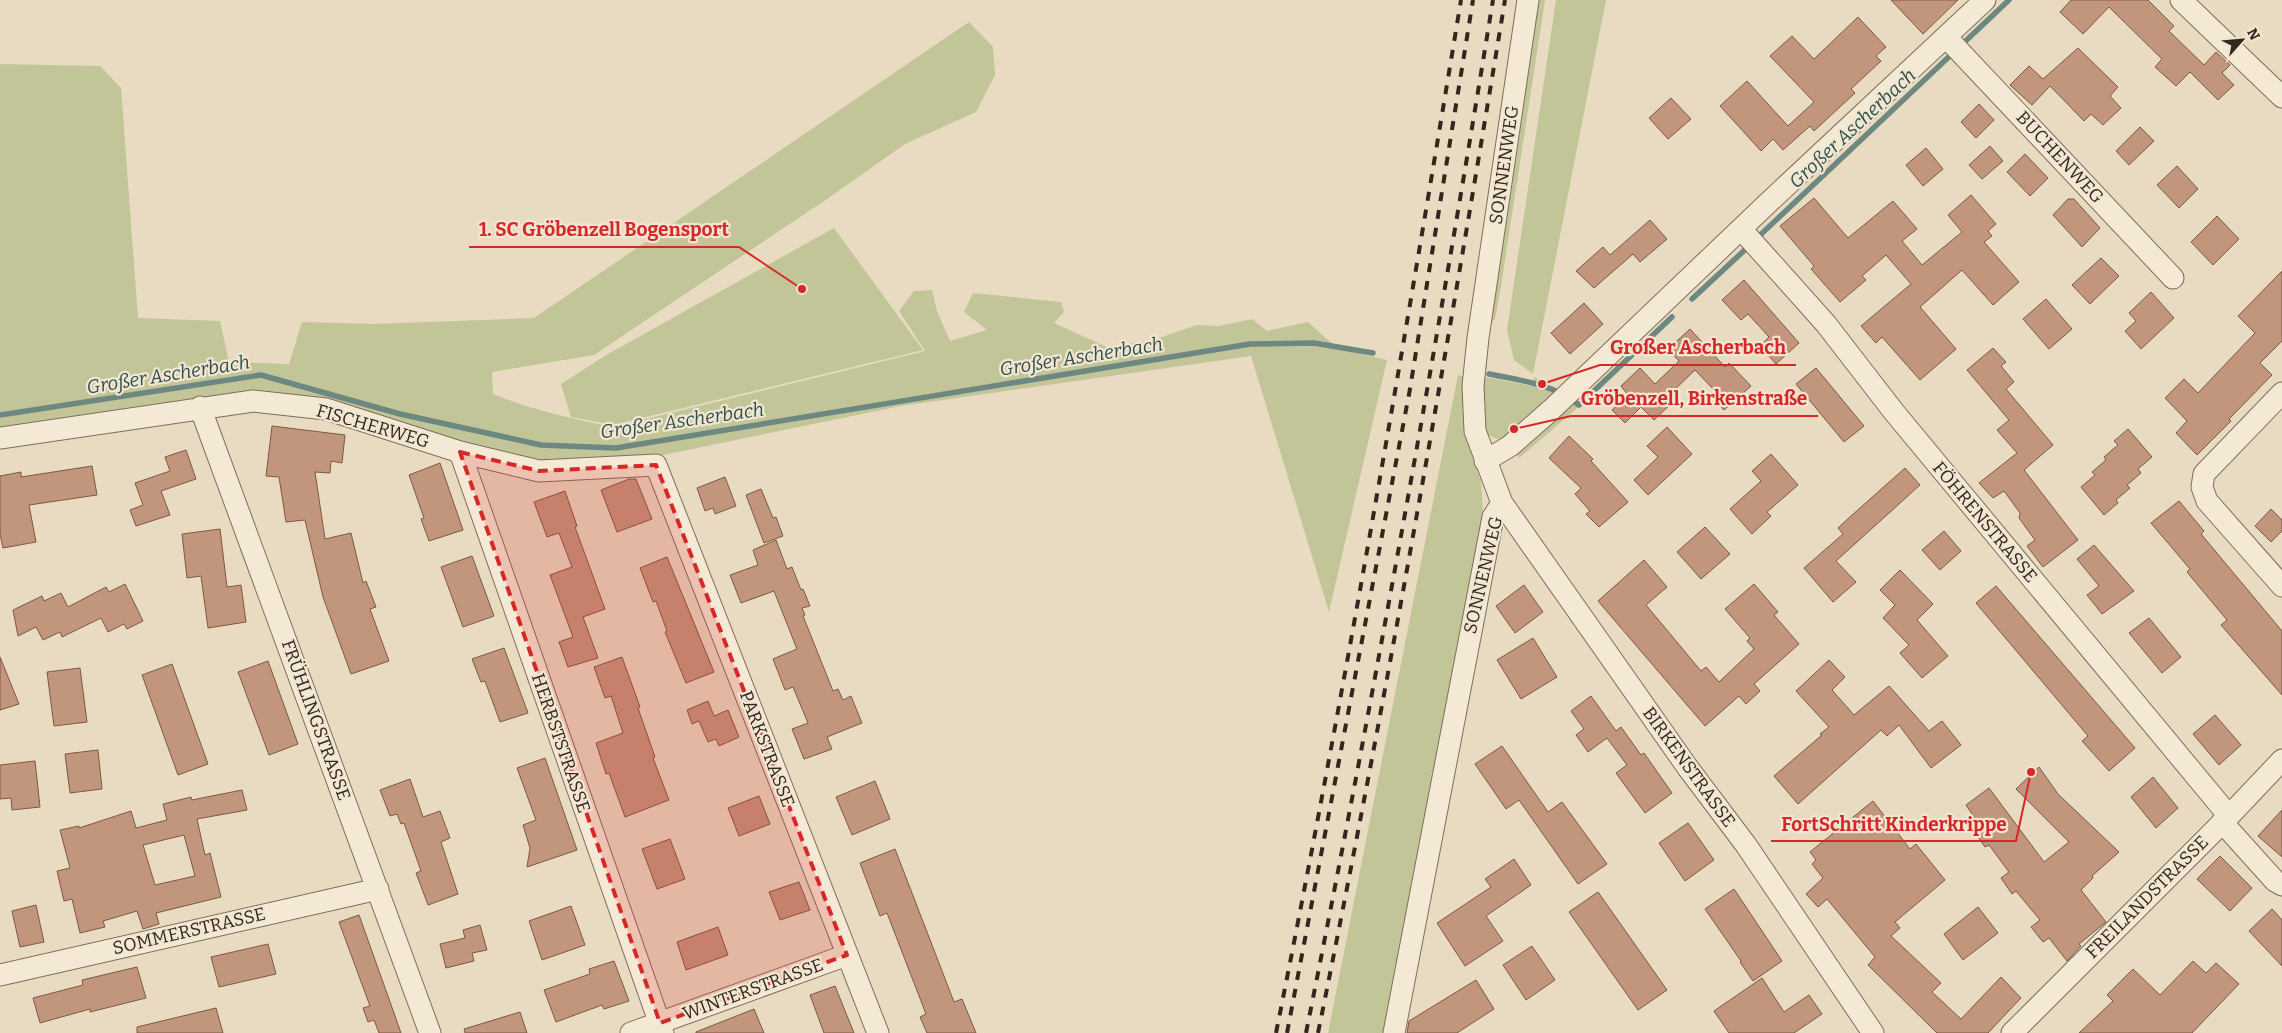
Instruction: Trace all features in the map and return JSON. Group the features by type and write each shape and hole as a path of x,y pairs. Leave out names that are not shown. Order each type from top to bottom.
{"street":[{"name":"SONNENWEG","path":"1394,1033 1493,517 1502,503 1475,431 1473,386 1528,0"},
{"path":"1485,461 1510,446 1573,389 1949,40 1985,0"},
{"path":"2181,0 2282,97"},
{"name":"BUCHENWEG","path":"1949,40 2173,278"},
{"name":"FÖHRENSTRASSE","path":"1743,232 1826,324 1894,412 2275,881 2282,885"},
{"path":"2282,394 2204,474 2202,487 2207,501 2282,586"},
{"name":"FISCHERWEG","path":"0,438 200,407 253,401 326,409 460,452 539,471 656,465"},
{"name":"FRÜHLINGSTRASSE","path":"200,407 430,1033"},
{"name":"HERBSTSTRASSE","path":"460,452 661,1028"},
{"name":"PARKSTRASSE","path":"656,465 878,1033"},
{"name":"BIRKENSTRASSE","path":"1502,503 1688,768 1753,855 1874,1033"},
{"name":"FREILANDSTRASSE","path":"2012,1033 2282,760"},
{"name":"SOMMERSTRASSE","path":"0,975 378,889"},
{"name":"WINTERSTRASSE","path":"631,1033 661,1028 848,955"}],"highlighted area":[{"path":"460,452 539,471 656,465 847,955 660,1023"}],"green space":[{"path":"1538,0 1545,0 1501,286 1495,319 1489,326"},
{"path":"1556,0 1606,0 1533,374 1514,360 1507,330"},
{"path":"969,22 993,47 995,75 976,112 905,144 827,199 594,355 492,372 493,394 552,414 613,427 925,351 899,311 914,291 932,290 937,311 950,341 987,330 964,312 973,293 1061,302 1064,312 1054,323 1107,347 1153,340 1197,325 1219,326 1252,319 1267,331 1308,322 1337,348 1387,360 1329,612 1251,356 901,406 658,456 544,461 485,453 330,402 0,428 0,64 100,66 121,88 138,318 220,321 229,362 289,364 302,322 373,324 534,318"},
{"path":"834,228 923,350 613,425 571,417 561,384 608,354"},
{"path":"1458,375 1465,378 1465,435 1481,481 1483,511 1387,1033 1328,1033"},
{"path":"1485,377 1532,386 1534,377 1581,405 1519,458 1512,440 1500,440 1486,434 1481,414"}],"building":[{"path":"1891,0 1958,0 1923,34"},
{"path":"2071,0 2148,0 2174,26 2169,31 2204,65 2216,52 2230,65 2222,73 2234,85 2218,100 2190,72 2176,86 2155,67 2162,59 2109,7 2083,34 2060,12"},
{"path":"1858,17 1886,47 1876,56 1881,61 1851,89 1855,93 1814,131 1810,126 1783,150 1773,139 1761,151 1720,106 1747,81 1788,126 1814,102 1770,56 1792,36 1814,59"},
{"path":"2078,48 2118,87 2110,96 2121,108 2103,125 2091,114 2084,121 2050,86 2032,105 2010,85 2029,66 2043,79"},
{"path":"1671,98 1691,119 1668,139 1649,118"},
{"path":"1979,104 1994,120 1976,138 1961,122"},
{"path":"2140,127 2154,141 2129,165 2116,151"},
{"path":"1990,146 2003,161 1982,179 1969,165"},
{"path":"1926,148 1943,169 1923,186 1906,165"},
{"path":"2025,154 2048,178 2030,196 2007,172"},
{"path":"2177,166 2198,189 2179,208 2157,185"},
{"path":"1971,195 1996,224 1988,231 1992,236 1984,242 2019,282 1993,305 1962,270 1920,307 1956,349 1920,380 1882,337 1876,343 1861,326 1911,284 1886,255 1862,276 1866,280 1840,302 1811,269 1814,266 1780,226 1814,198 1848,238 1893,201 1917,229 1902,241 1922,265 1962,232 1948,215"},
{"path":"2068,199 2074,199 2100,228 2082,247 2053,215"},
{"path":"2217,216 2239,239 2213,265 2191,242"},
{"path":"1650,220 1667,239 1640,262 1633,254 1594,288 1576,271 1603,247 1610,255"},
{"path":"2101,258 2119,276 2090,304 2072,285"},
{"path":"2282,271 2282,341 2260,363 2272,375 2229,419 2231,421 2197,455 2176,433 2187,421 2165,398 2184,379 2198,393 2255,333 2238,316"},
{"path":"1744,280 1799,343 1776,364 1760,346 1769,337 1748,314 1741,320 1722,300"},
{"path":"2151,292 2174,318 2141,349 2125,331 2136,321 2129,313"},
{"path":"2046,299 2072,329 2049,349 2023,319"},
{"path":"1584,303 1603,324 1570,354 1551,333"},
{"path":"1690,329 1725,367 1729,363 1751,386 1724,410 1711,396 1716,392 1695,370 1667,397 1672,403 1654,420 1641,407 1625,423 1612,410 1628,395 1621,386 1640,368 1655,384 1679,361 1668,349"},
{"path":"1993,348 2006,362 2001,366 2014,382 2006,389 2053,445 2024,470 2078,540 2043,567 2027,546 2035,540 2019,518 2020,513 2004,491 1993,498 1979,483 2017,453 1997,430 2009,420 1967,370"},
{"path":"1816,368 1864,426 1844,442 1796,384"},
{"path":"272,426 345,435 342,463 331,461 330,473 315,472 325,539 351,533 363,583 366,581 376,607 370,609 389,661 351,674 323,597 305,520 286,522 279,477 266,476"},
{"path":"1667,427 1692,454 1648,495 1634,480 1658,457 1647,446"},
{"path":"2128,429 2152,457 2138,469 2141,473 2127,485 2130,488 2116,500 2118,503 2104,515 2081,487 2095,475 2092,472 2106,460 2104,457 2118,445 2114,441"},
{"path":"1569,436 1593,459 1591,461 1628,502 1599,527 1586,514 1590,511 1575,494 1581,488 1549,458"},
{"path":"186,450 196,479 161,491 170,515 136,526 130,510 143,505 135,483 170,471 165,457"},
{"path":"1771,454 1798,485 1767,512 1771,516 1752,534 1730,509 1761,481 1752,471"},
{"path":"440,463 463,530 429,541 421,519 424,518 409,475"},
{"path":"92,466 97,495 29,505 36,542 3,548 0,534 0,476 21,472 21,477"},
{"path":"1905,468 1920,485 1836,561 1856,582 1833,602 1804,568 1843,534 1838,528"},
{"path":"725,477 736,506 715,514 713,508 705,511 697,488"},
{"path":"629,479 636,479 652,519 617,532 601,490"},
{"path":"761,489 773,518 776,517 783,536 764,543 746,495"},
{"path":"565,491 577,526 575,527 605,609 583,617 598,658 568,667 559,642 573,637 550,575 572,567 559,533 547,537 534,502"},
{"path":"2179,501 2204,531 2201,534 2282,631 2282,695 2221,625 2227,620 2187,572 2190,569 2151,523"},
{"path":"2271,509 2282,520 2282,531 2271,542 2255,526"},
{"path":"1705,527 1730,554 1701,579 1677,552"},
{"path":"220,529 227,587 241,585 246,622 208,628 201,576 187,578 182,534"},
{"path":"1944,531 1961,551 1940,570 1922,550"},
{"path":"776,540 787,569 792,567 810,606 802,608 805,615 803,616 833,691 838,689 843,700 851,696 862,723 827,737 832,749 804,759 792,729 808,723 793,687 785,690 773,659 797,649 774,591 741,603 730,575 758,565 753,550"},
{"path":"2094,545 2134,591 2102,614 2087,595 2099,586 2077,559"},
{"path":"472,556 494,616 463,627 441,567"},
{"path":"667,557 714,672 686,683 665,632 667,631 656,601 653,602 640,568"},
{"path":"1644,560 1667,587 1646,605 1701,671 1706,667 1719,682 1754,649 1747,641 1750,638 1725,609 1754,584 1778,612 1774,615 1799,644 1754,684 1760,691 1746,704 1739,696 1705,726 1598,601"},
{"path":"1900,570 1933,604 1917,620 1948,656 1922,678 1900,653 1909,645 1883,618 1895,605 1880,590"},
{"path":"125,584 143,621 127,629 124,624 108,632 101,618 62,637 60,632 43,640 36,627 18,636 13,610 42,596 44,601 61,593 68,607 106,587 109,592"},
{"path":"1524,585 1543,612 1515,633 1496,606"},
{"path":"1996,586 2135,748 2109,771 2082,741 2088,736 1976,603"},
{"path":"2149,618 2181,657 2162,673 2129,633"},
{"path":"1533,638 1557,677 1521,699 1497,660"},
{"path":"504,648 528,713 500,722 485,681 481,682 472,659"},
{"path":"0,657 19,704 0,710"},
{"path":"622,657 640,707 638,708 655,757 653,758 669,800 625,817 609,773 606,774 596,743 623,733 611,696 605,698 594,667"},
{"path":"1829,660 1845,677 1832,690 1854,715 1889,686 1929,731 1942,721 1961,745 1931,768 1899,725 1887,736 1881,730 1798,804 1774,776 1829,727 1796,691"},
{"path":"268,661 298,744 269,755 238,672"},
{"path":"172,664 208,764 178,775 142,675"},
{"path":"80,668 87,722 54,726 47,672"},
{"path":"1591,696 1616,731 1621,727 1641,755 1644,753 1672,793 1645,813 1616,773 1627,765 1607,738 1588,752 1576,735 1584,729 1571,711"},
{"path":"708,701 714,716 728,710 739,737 719,746 716,739 708,742 699,721 692,724 687,710"},
{"path":"2215,715 2241,745 2219,765 2193,734"},
{"path":"1502,746 1548,812 1562,802 1607,864 1578,884 1519,800 1506,809 1475,764"},
{"path":"98,750 102,789 70,793 65,754"},
{"path":"545,758 577,850 527,867 530,848 523,825 536,820 517,768"},
{"path":"35,761 40,807 12,810 11,798 0,799 0,765"},
{"path":"2039,767 2058,794 2119,852 2092,876 2093,878 2081,890 2106,922 2079,944 2081,946 2067,961 2049,938 2043,942 2031,927 2040,920 2016,891 2012,894 2001,878 2009,872 1989,845 1985,847 1972,829 1979,824 1966,805 1989,788 2044,862 2069,842 2016,789"},
{"path":"2153,777 2178,808 2156,828 2131,797"},
{"path":"410,779 423,817 440,811 450,838 441,842 458,894 428,905 416,873 421,871 404,823 401,824 397,814 390,816 380,790"},
{"path":"875,781 890,819 852,835 836,797"},
{"path":"242,790 247,810 197,819 205,855 210,853 221,897 156,913 159,924 143,929 137,911 103,921 105,927 80,933 72,899 64,901 57,871 70,868 60,830 79,826 79,828 131,811 136,828 167,820 163,804 191,797 192,800","holes":["184,835 195,876 155,885 143,845"]},
{"path":"759,796 770,824 739,836 728,808"},
{"path":"1873,801 1910,849 1916,844 1945,880 1895,922 1900,928 1891,936 1941,983 1932,992 1961,1019 2001,977 2021,998 1988,1033 1937,1033 1868,965 1875,957 1827,899 1818,907 1806,894 1823,878 1812,864 1816,860 1810,852"},
{"path":"2282,810 2282,857 2258,836"},
{"path":"1688,823 1714,860 1685,881 1659,843"},
{"path":"670,839 685,879 657,889 642,849"},
{"path":"895,849 954,1002 962,999 976,1033 927,1033 920,1017 926,1014 887,913 880,916 860,863"},
{"path":"2220,856 2252,888 2230,911 2197,879"},
{"path":"1514,859 1531,885 1486,916 1503,941 1465,966 1437,923 1491,887 1485,879"},
{"path":"799,882 810,910 780,920 769,892"},
{"path":"1734,889 1782,961 1753,981 1705,909"},
{"path":"1598,892 1667,990 1638,1010 1569,912"},
{"path":"36,905 44,942 20,947 12,911"},
{"path":"571,906 585,945 542,960 529,921"},
{"path":"1978,907 1998,933 1963,960 1944,934"},
{"path":"2272,909 2282,920 2282,966 2249,931"},
{"path":"359,915 401,1033 379,1033 374,1020 368,1022 363,1008 370,1006 339,922"},
{"path":"480,925 487,950 472,953 474,961 446,968 440,944 465,938 463,930"},
{"path":"718,927 728,955 686,970 677,942"},
{"path":"268,944 276,974 219,987 211,957"},
{"path":"1532,946 1555,980 1526,1000 1503,965"},
{"path":"614,961 629,1001 604,1009 602,1005 556,1022 544,990 590,974 589,969"},
{"path":"2193,961 2206,973 2216,963 2239,984 2192,1033 2079,1033 2113,1001 2107,995 2133,969 2160,995"},
{"path":"137,967 146,998 90,1012 90,1009 40,1023 33,998 83,985 82,980"},
{"path":"1762,978 1784,1012 1809,995 1822,1014 1794,1033 1729,1033 1714,1011"},
{"path":"1476,980 1494,1009 1457,1033 1407,1033 1409,1021"},
{"path":"835,986 854,1033 824,1033 810,995"},
{"path":"216,1008 223,1033 137,1033 137,1027"},
{"path":"754,1009 764,1033 696,1033 696,1032"},
{"path":"520,1012 527,1033 465,1033 464,1029"}],"waterway":[{"name":"Großer Ascherbach","path":"1756,239 2009,0"},
{"name":"Großer Ascherbach","path":"1692,299 1749,246"},
{"name":"Großer Ascherbach","path":"1489,374 1547,387 1579,405 1672,317"},
{"name":"Großer Ascherbach","path":"0,415 261,375 400,414 541,445 616,448 1250,344 1314,343 1373,353"}],"railway":[{"path":"1276,1033 1373,517 1461,0"},
{"path":"1287,1033 1410,389 1473,0"},
{"path":"1306,1033 1404,517 1450,259 1493,0"},
{"path":"1318,1033 1369,775 1416,517 1462,259 1505,0"}],"place":[{"name":"1. SC Gröbenzell Bogensport","path":"802,289"},
{"name":"Großer Ascherbach","path":"1542,384"},
{"name":"Gröbenzell, Birkenstraße","path":"1514,429"},
{"name":"FortSchritt Kinderkrippe","path":"2031,772"}]}
